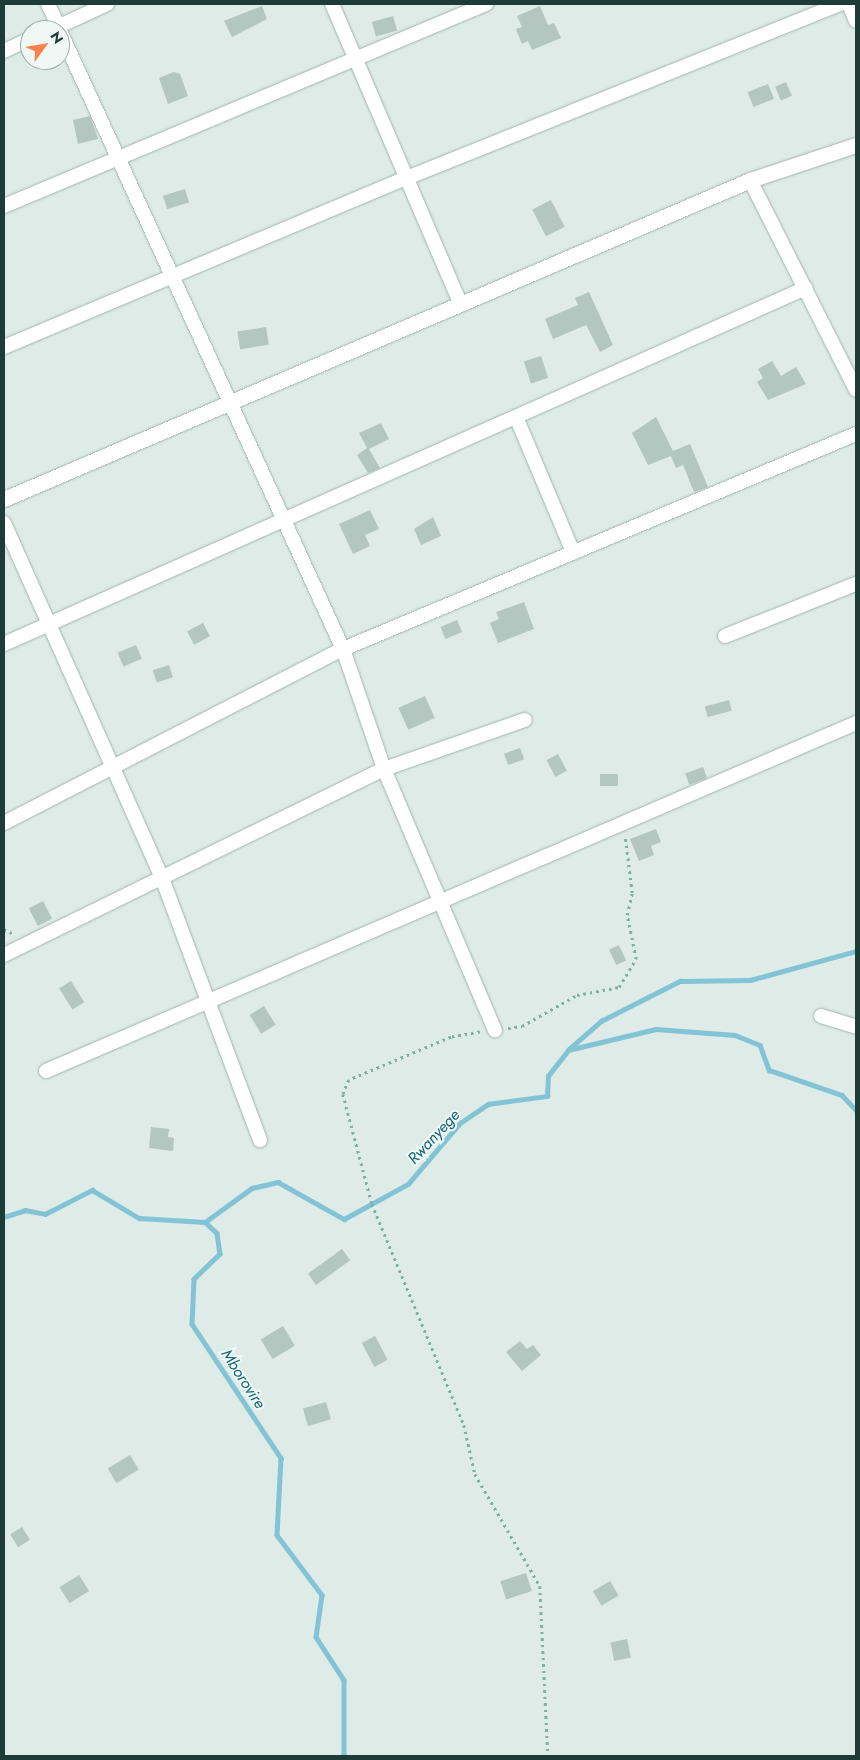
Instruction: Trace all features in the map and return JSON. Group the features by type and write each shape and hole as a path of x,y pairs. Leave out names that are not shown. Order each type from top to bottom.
{"street":[{"path":"48,4 54,20"},
{"path":"70,22 107,4"},
{"path":"332,4 461,305"},
{"path":"4,206 486,4"},
{"path":"4,347 407,178 840,4"},
{"path":"849,4 856,21"},
{"path":"4,51 20,44"},
{"path":"70,55 120,157 171,278 343,649 384,769 495,1030"},
{"path":"4,499 230,405 750,180 856,145"},
{"path":"750,180 856,390"},
{"path":"4,644 806,288"},
{"path":"516,417 573,552"},
{"path":"4,823 112,765 343,649 856,434"},
{"path":"4,523 162,878 260,1140"},
{"path":"725,636 856,584"},
{"path":"4,955 384,769 525,720"},
{"path":"46,1071 210,1004 441,905 856,723"},
{"path":"821,1016 856,1027"}],"path":[{"path":"548,1756 540,1586 475,1474 464,1425 372,1204 344,1094 349,1080 451,1037 522,1026 577,995 619,987 636,959 627,915 632,892 624,826"}],"building":[{"path":"262,6 267,19 232,37 224,21"},
{"path":"540,6 548,25 554,23 561,38 532,50 528,41 522,44 516,29 522,27 517,16"},
{"path":"393,16 397,30 376,36 372,22"},
{"path":"174,72 180,74 188,96 168,104 159,78"},
{"path":"786,82 792,96 781,100 775,87"},
{"path":"768,84 774,99 754,107 748,92"},
{"path":"90,116 98,139 78,144 73,120"},
{"path":"185,189 189,202 167,209 163,196"},
{"path":"551,200 565,227 546,236 532,210"},
{"path":"589,292 613,345 600,352 586,325 553,339 545,319 578,305 575,298"},
{"path":"266,327 269,345 240,349 237,332"},
{"path":"541,356 548,378 531,383 524,362"},
{"path":"772,361 781,376 796,367 806,384 768,400 757,382 763,378 758,369"},
{"path":"656,417 673,451 690,444 708,487 694,492 683,465 676,468 671,456 648,465 632,433"},
{"path":"381,423 389,439 369,449 380,468 368,473 357,455 367,448 359,433"},
{"path":"370,510 379,529 365,535 370,546 353,554 339,524"},
{"path":"433,517 441,536 421,545 414,529"},
{"path":"524,602 534,629 498,643 490,623 499,619 496,612"},
{"path":"457,620 462,632 446,639 440,627"},
{"path":"203,623 210,636 194,645 187,631"},
{"path":"136,645 142,659 123,667 118,653"},
{"path":"169,665 173,677 157,683 153,670"},
{"path":"425,696 435,718 408,730 399,708"},
{"path":"729,700 732,711 708,717 705,706"},
{"path":"520,748 524,759 508,765 504,754"},
{"path":"558,754 567,771 555,777 547,760"},
{"path":"703,767 707,778 689,785 685,773"},
{"path":"600,774 618,774 618,786 600,786"},
{"path":"656,829 661,842 651,846 654,855 639,861 630,839"},
{"path":"43,901 52,919 38,926 29,908"},
{"path":"619,945 626,960 616,965 609,950"},
{"path":"71,981 84,1002 72,1010 59,988"},
{"path":"264,1006 276,1025 261,1034 250,1015"},
{"path":"151,1127 169,1129 168,1137 174,1138 173,1151 149,1148"},
{"path":"342,1249 350,1260 316,1285 308,1274"},
{"path":"283,1326 295,1346 273,1359 261,1339"},
{"path":"375,1336 388,1360 374,1367 362,1343"},
{"path":"520,1341 527,1349 533,1345 541,1355 522,1371 506,1352"},
{"path":"326,1402 331,1419 308,1426 303,1409"},
{"path":"130,1455 139,1470 116,1483 108,1468"},
{"path":"22,1527 30,1540 18,1547 10,1534"},
{"path":"526,1573 532,1591 506,1599 500,1581"},
{"path":"79,1575 89,1591 70,1603 59,1587"},
{"path":"610,1581 619,1596 602,1606 593,1591"},
{"path":"627,1639 631,1658 614,1661 610,1643"}],"waterway":[{"path":"569,1049 601,1021 680,981 750,980 856,951"},
{"name":"Rwanyege","path":"205,1222 252,1188 278,1182 344,1219 408,1184 460,1123 488,1104 547,1096 548,1076 568,1050 656,1029 735,1035 760,1045 769,1070 842,1095 856,1110"},
{"name":"Mborovire","path":"4,1217 25,1210 45,1214 92,1190 139,1218 205,1222 217,1233 220,1254 194,1279 192,1324 281,1458 277,1535 322,1595 316,1637 344,1680 344,1756"}]}
